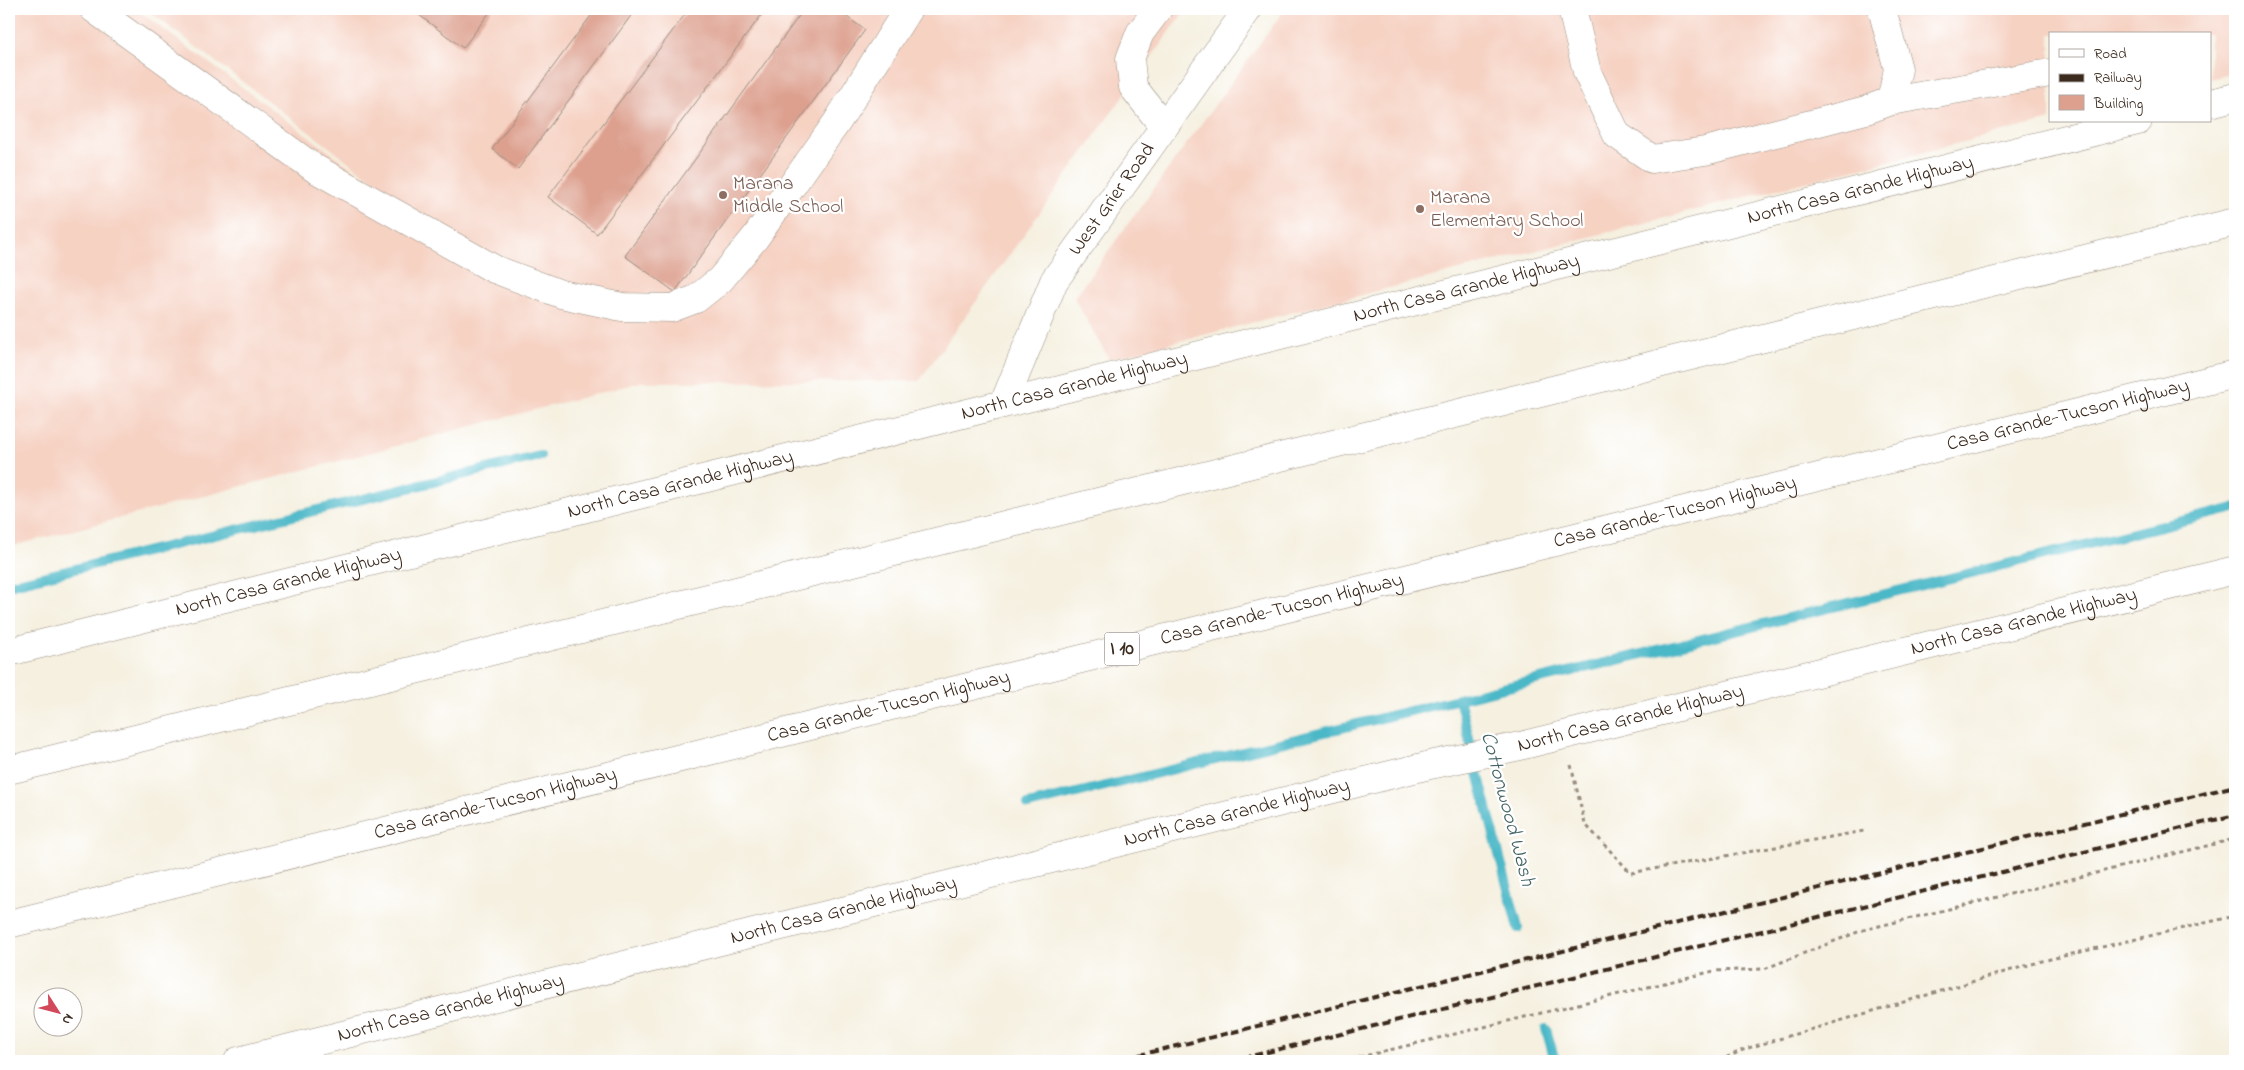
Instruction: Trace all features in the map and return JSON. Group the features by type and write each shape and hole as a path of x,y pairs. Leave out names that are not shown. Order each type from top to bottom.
{"main road":[{"path":"94,9 314,168 494,269 560,294 622,307 672,308 696,299 720,280 755,238 837,122 908,9"},
{"path":"1158,9 1140,33 1130,59 1133,87 1164,127"},
{"name":"West Grier Road","path":"1004,403 1054,281 1248,9"},
{"path":"1572,9 1587,72 1617,135 1652,159 1705,151 1866,110 1891,101 2049,73"},
{"path":"1882,9 1898,69 1891,101"},
{"path":"2212,103 2235,97"},
{"name":"North Casa Grande Highway","path":"9,652 2134,122"},
{"path":"9,770 2235,222"},
{"name":"Casa Grande-Tucson Highway","path":"9,924 2235,374"},
{"name":"North Casa Grande Highway","path":"238,1061 1430,765 1520,746 2235,570"}],"path":[{"path":"1565,735 1585,824 1631,873 1864,831"},
{"path":"1344,1061 1714,971 1764,970 1863,930 2235,838"},
{"path":"1719,1061 1745,1049 2042,961 2235,916"}],"shaded area":[{"path":"9,9 136,9 582,338 146,9 1186,9 919,381 641,382 9,547"},
{"name":"Marana Elementary School","path":"1285,9 2235,9 2235,73 2212,79 2212,32 2049,32 2049,120 1109,359 1074,298"}],"building":[{"path":"411,9 492,9 463,48"},
{"path":"596,9 636,9 518,169 492,149"},
{"path":"689,9 766,9 597,234 548,197"},
{"path":"804,9 836,9 865,30 675,292 625,256"}],"waterway":[{"path":"9,585 540,456"},
{"path":"1028,805 2235,508"},
{"name":"Cottonwood Wash","path":"1459,699 1518,928"},
{"name":"Cottonwood Wash","path":"1546,1029 1555,1061"}],"railway":[{"path":"1115,1061 2235,786"},
{"path":"1231,1061 2235,815"}],"place":[{"name":"Marana Middle School","path":"723,195"},
{"name":"Marana Elementary School","path":"1420,209"}]}
